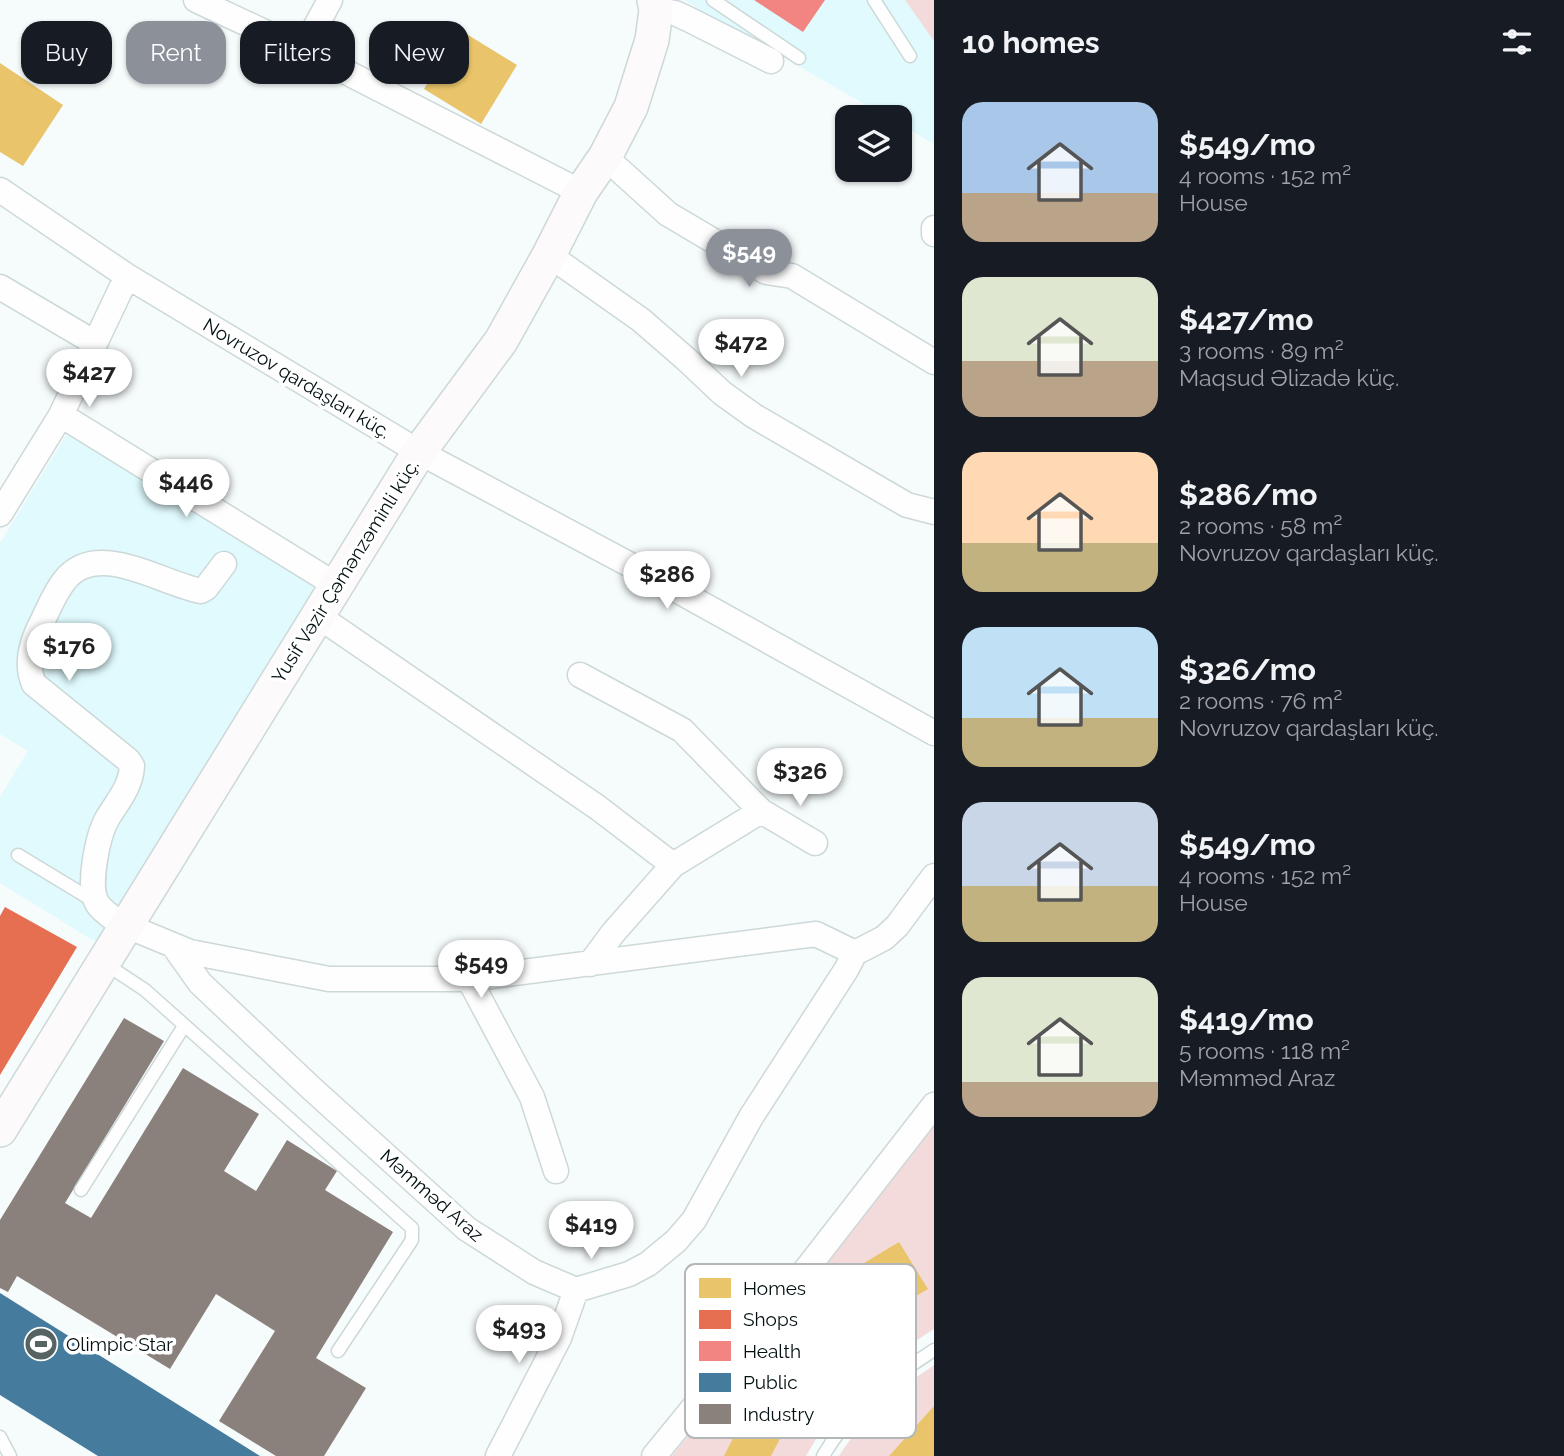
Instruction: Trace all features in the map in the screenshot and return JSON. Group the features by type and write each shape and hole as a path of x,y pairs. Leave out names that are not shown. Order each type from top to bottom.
{"main road":[{"name":"Yusif Vəzir Çəmənzəminli küç.","path":"0,1130 419,452 500,341 581,192 605,157 631,107 652,40 655,5"}],"street":[{"path":"196,0 241,21"},
{"path":"319,21 330,0"},
{"path":"655,5 771,61"},
{"path":"355,77 581,192"},
{"path":"605,157 668,214 766,272 792,276 934,362"},
{"name":"Novruzov qardaşları küç.","path":"0,190 127,276 419,452 664,583 934,733"},
{"path":"934,228 934,234"},
{"path":"549,255 641,320 722,393 754,416 907,505 934,512"},
{"path":"0,514 61,415 127,276"},
{"path":"0,287 95,343"},
{"path":"61,415 336,585"},
{"path":"224,564 201,591 132,568 104,562 81,566 66,577 35,635 29,665 34,684 132,766 129,783 105,822 92,882 97,903 126,927 190,952 329,979 469,978 816,934 855,953"},
{"path":"318,616 597,807 673,865"},
{"path":"580,675 682,730 761,811 816,843"},
{"path":"590,964 613,933 673,865 761,811"},
{"path":"498,1456 559,1338 576,1290 629,1274 648,1264 676,1241 694,1220 751,1117 855,953 884,938 897,926 934,876"},
{"name":"Məmməd Araz","path":"173,945 200,983 467,1229 534,1272 576,1290"},
{"path":"469,978 532,1097 556,1171"},
{"path":"810,1264 934,1105"},
{"path":"654,1456 685,1418"}],"lane":[{"path":"713,0 799,58"},
{"path":"874,0 910,57"},
{"path":"18,855 97,903"},
{"path":"104,963 145,990 412,1228 412,1240 338,1351"},
{"path":"81,1190 184,1026"},
{"path":"916,1361 934,1350"},
{"path":"0,1437 10,1456"},
{"path":"822,1456 835,1438"}],"shaded area":[{"path":"684,0 934,0 934,144 912,131 912,105 866,105"},
{"path":"905,0 934,0 934,41"},
{"path":"70,429 321,582 99,944 0,883 0,797 28,751 0,734 0,543"},
{"path":"934,1123 934,1329 916,1341 916,1264 823,1264"},
{"path":"934,1365 934,1456 839,1456 852,1438 916,1438 916,1378"},
{"path":"686,1438 817,1438 806,1456 672,1456"}],"building: Homes":[{"path":"469,36 517,65 481,124 424,89 427,84 469,84"},
{"path":"0,63 21,77 21,84 32,84 63,105 23,166 0,152"},
{"path":"899,1242 913,1264 862,1264"},
{"path":"916,1270 928,1289 916,1296"},
{"path":"934,1406 934,1456 889,1456 905,1438 916,1438 916,1426"},
{"path":"733,1438 780,1438 771,1456 724,1456"}],"building: Shops":[{"path":"5,907 77,947 0,1075 0,916"}],"building: Health":[{"path":"754,0 825,0 803,32"}],"building: Public":[{"name":"Olimpic Star","path":"0,1293 260,1456 98,1456 0,1395"}],"building: Industry":[{"path":"124,1018 164,1041 65,1203 91,1218 183,1068 259,1114 224,1171 256,1191 287,1140 337,1171 325,1190 393,1232 316,1358 366,1388 324,1456 276,1456 219,1421 275,1331 216,1294 170,1369 17,1276 8,1292 0,1288 0,1220"}],"place":[{"name":"Olimpic Star","path":"41,1344"}]}
